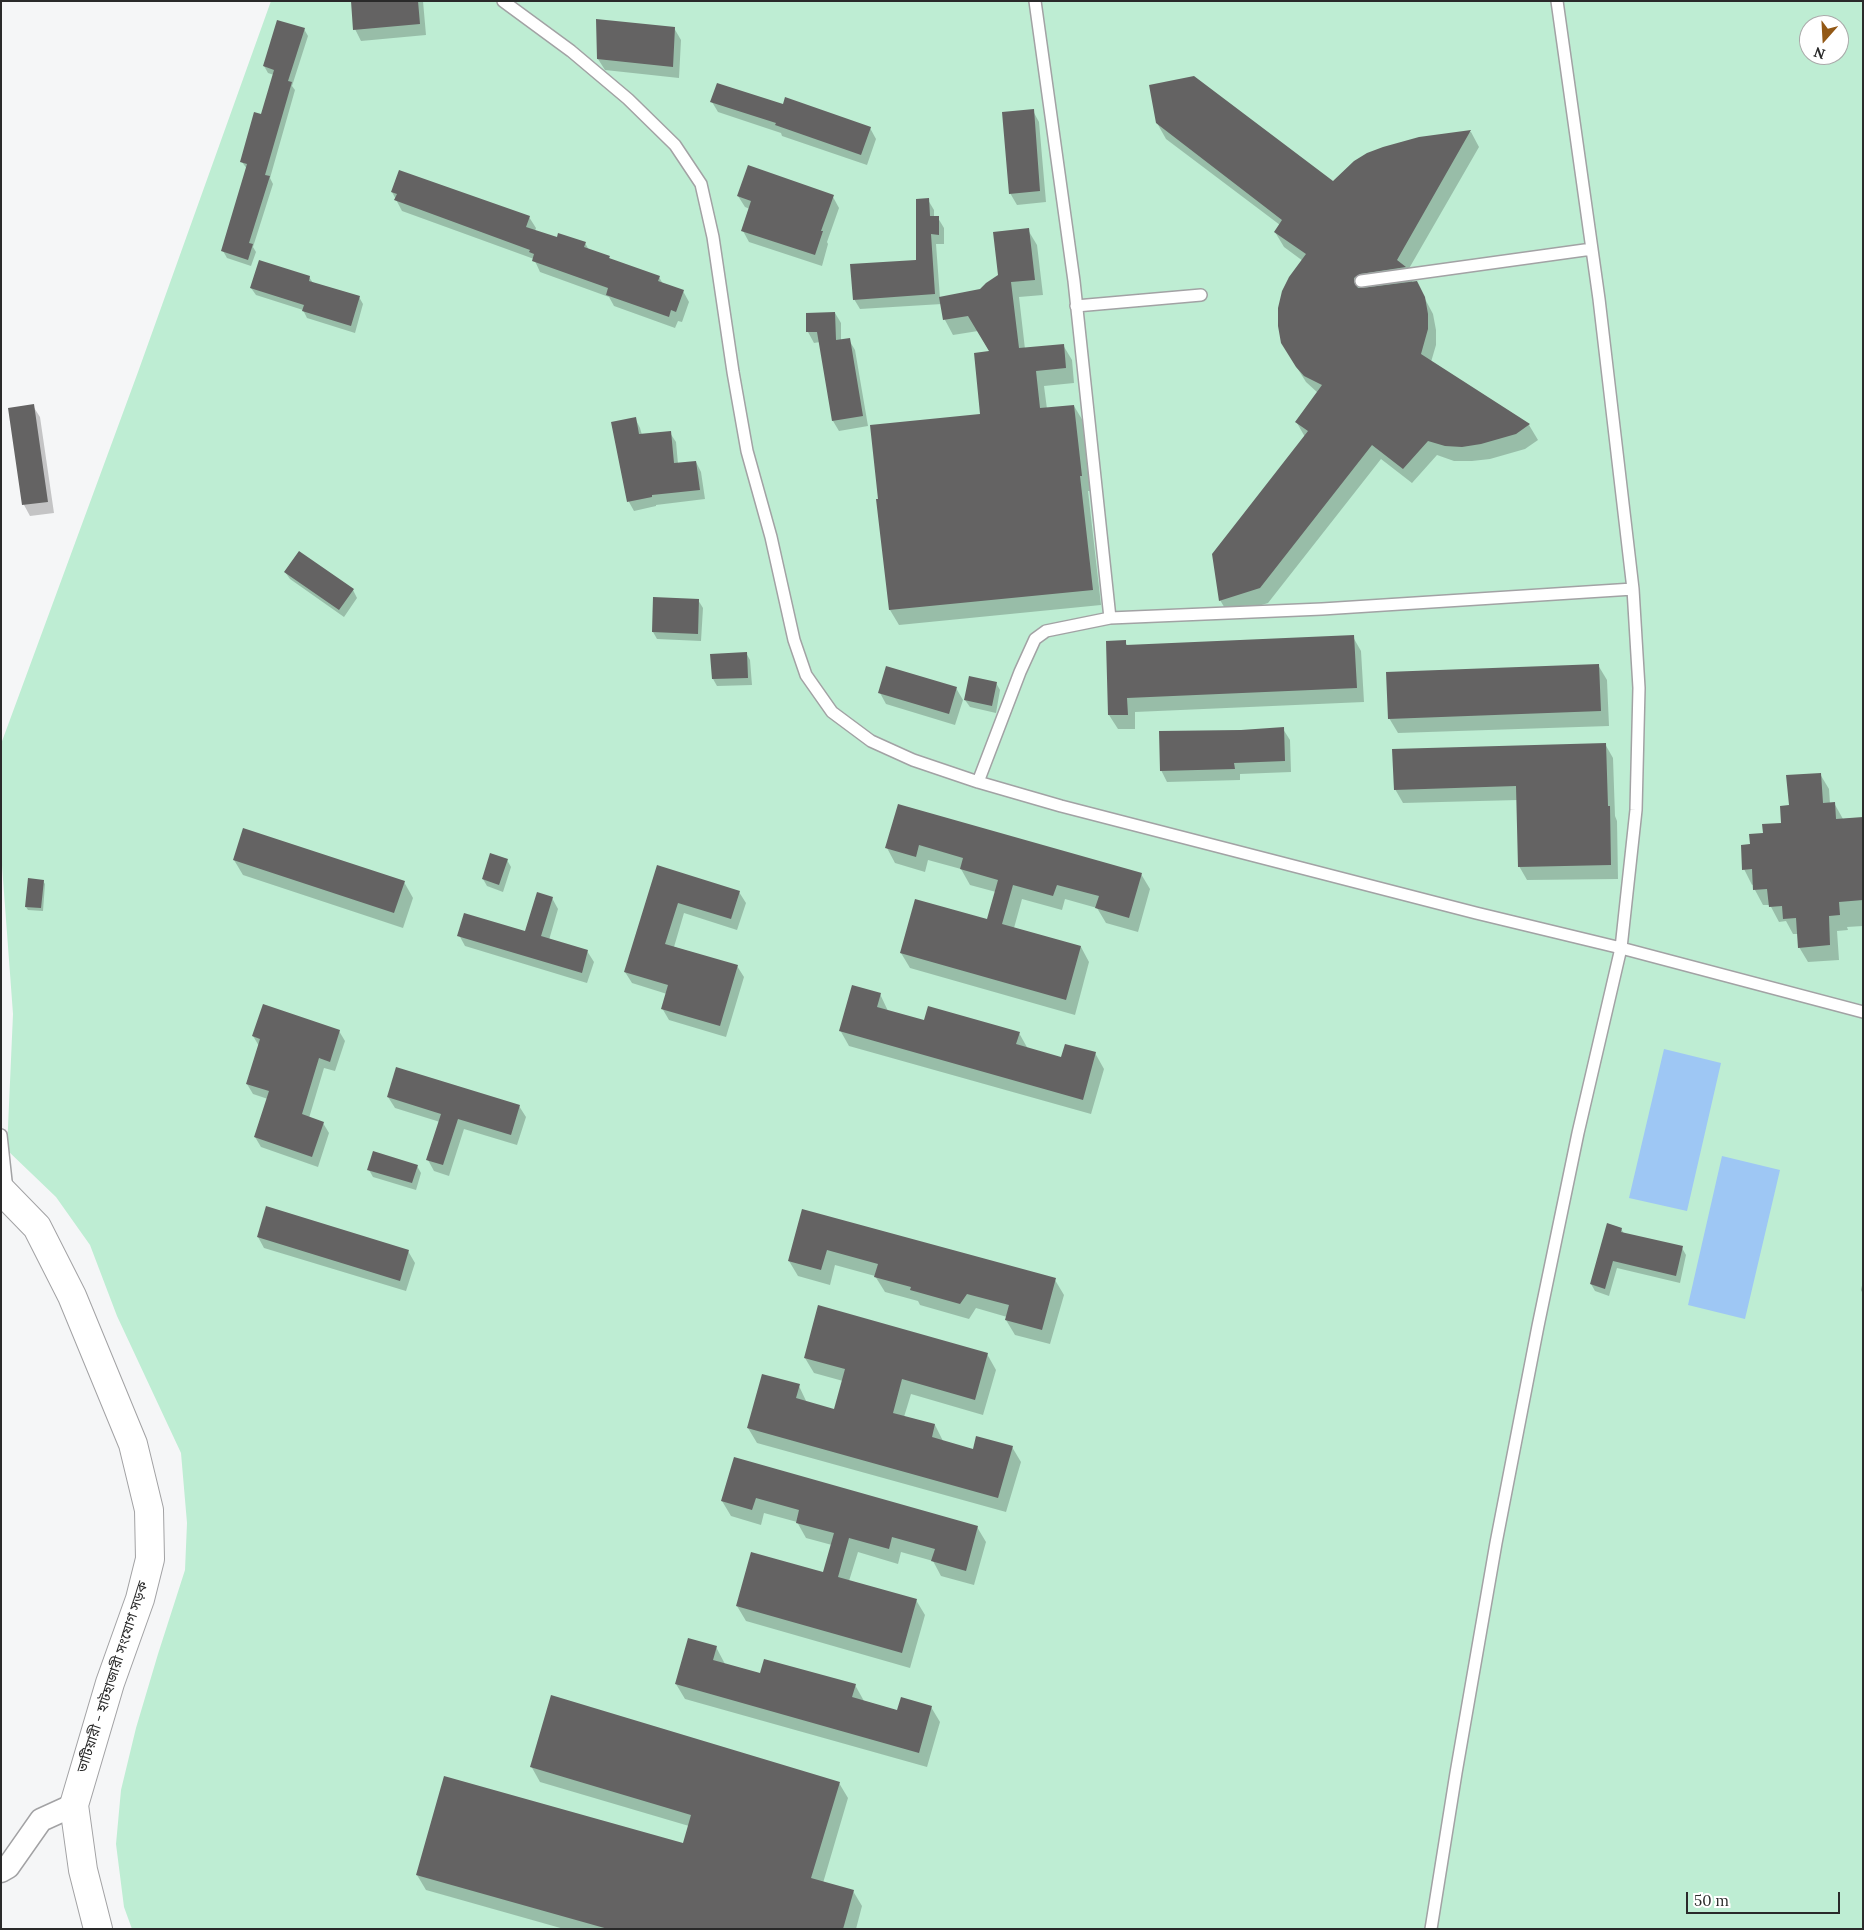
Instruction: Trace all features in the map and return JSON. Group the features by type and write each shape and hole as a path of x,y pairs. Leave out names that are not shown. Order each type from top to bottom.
{"main road":[{"name":"ভাটিয়ারী - হাটহাজারী সংযোগ সড়ক","path":"4,1192 37,1227 72,1296 133,1444 150,1510 150,1559 140,1600 110,1683 74,1805 83,1870 98,1929"}],"street":[{"path":"1,1871 8,1866 41,1820 74,1805"}],"lane":[{"path":"503,1 571,51 628,99 676,145 701,184 713,237 732,372 747,451 771,537 794,640 806,675 832,712 871,741 912,760 978,782 1307,870 1621,948 1863,1012"},
{"path":"1035,1 1076,306 1110,618"},
{"path":"1431,1929 1490,1581 1538,1326 1578,1133 1621,948 1636,810 1639,688 1634,589 1592,249 1557,1"},
{"path":"1361,281 1592,249"},
{"path":"1076,306 1201,295"},
{"path":"978,782 1020,672 1035,639 1046,631 1110,618 1322,609 1634,589"},
{"path":"1,1135 4,1192"}],"green space":[{"path":"271,1 1863,1 1863,1929 132,1929 124,1907 116,1844 121,1790 136,1728 185,1570 187,1523 181,1453 117,1316 90,1245 56,1197 7,1150 13,1014 1,852 1,744 138,372"}],"water":[{"path":"1664,1049 1721,1063 1687,1211 1629,1198"},
{"path":"1722,1156 1780,1170 1745,1319 1688,1305"}],"building":[{"path":"351,1 418,1 420,24 353,30"},
{"path":"596,19 675,27 673,67 597,59"},
{"path":"277,20 305,28 288,81 292,82 265,175 270,176 249,243 253,244 248,260 221,251 247,164 240,162 254,112 261,114 274,70 263,66"},
{"path":"1194,76 1333,181 1354,161 1367,153 1383,147 1419,137 1471,130 1397,260 1406,267 1360,274 1354,278 1354,282 1358,288 1362,288 1417,281 1425,297 1428,314 1428,329 1421,354 1530,424 1516,434 1481,444 1462,447 1445,446 1428,441 1403,469 1372,445 1260,588 1219,601 1212,554 1308,431 1295,422 1322,385 1304,376 1296,367 1281,343 1278,326 1278,308 1282,291 1289,277 1306,254 1274,232 1282,220 1156,123 1149,85"},
{"path":"717,83 783,104 785,97 871,127 861,155 775,125 776,123 710,102"},
{"path":"1034,109 1040,191 1009,194 1002,112"},
{"path":"748,165 834,195 821,231 823,231 815,255 741,231 751,201 737,196"},
{"path":"399,170 530,216 526,227 557,237 558,233 586,242 584,247 660,276 658,281 684,290 676,312 671,310 669,317 606,295 608,288 532,261 534,254 529,252 530,250 394,200 397,194 391,192"},
{"path":"929,198 930,216 939,216 939,235 931,234 935,294 853,300 850,264 916,260 916,199"},
{"path":"1029,228 1035,280 1011,282 1019,348 1064,344 1066,368 1036,371 1040,408 1074,405 1093,590 889,610 876,499 878,499 870,425 980,414 974,353 989,351 968,316 943,320 939,297 980,289 998,275 993,232"},
{"path":"259,260 310,276 309,281 360,296 351,326 302,311 304,305 250,288"},
{"path":"835,312 836,340 850,338 863,416 832,421 817,332 806,332 806,313"},
{"path":"34,404 48,502 22,505 8,408"},
{"path":"636,417 639,434 671,431 674,463 696,461 700,490 652,495 652,497 627,502 611,422"},
{"path":"299,551 354,589 339,610 284,572"},
{"path":"653,597 699,599 698,634 652,632"},
{"path":"1354,635 1357,688 1127,698 1128,715 1108,715 1106,641 1126,640 1126,645"},
{"path":"747,652 748,678 712,679 710,654"},
{"path":"1599,664 1601,711 1388,719 1386,672"},
{"path":"886,666 957,687 949,714 878,693"},
{"path":"969,676 997,682 992,706 964,700"},
{"path":"1284,727 1285,761 1234,763 1235,769 1160,771 1159,731 1241,730"},
{"path":"1606,743 1611,865 1518,867 1516,786 1394,790 1392,749"},
{"path":"1821,773 1823,803 1835,802 1836,819 1863,817 1863,900 1839,902 1840,915 1829,916 1830,945 1798,948 1796,918 1783,919 1782,906 1769,907 1767,889 1753,890 1752,869 1742,870 1741,845 1750,844 1749,834 1763,833 1762,824 1781,823 1780,806 1789,805 1786,775"},
{"path":"898,804 1142,873 1129,918 1095,908 1099,896 1057,885 1053,896 1013,885 1002,924 1081,946 1066,1000 900,953 915,899 987,919 998,880 960,869 963,858 919,845 916,857 885,848"},
{"path":"243,828 405,881 394,913 233,860"},
{"path":"490,853 508,859 499,885 482,879"},
{"path":"657,865 740,891 731,919 678,903 665,944 738,965 720,1026 661,1009 668,985 624,972"},
{"path":"28,878 44,880 41,908 25,907"},
{"path":"537,892 553,897 541,936 588,950 582,973 457,936 464,913 525,931"},
{"path":"852,985 881,993 877,1007 924,1020 928,1006 1020,1032 1016,1044 1061,1057 1065,1044 1096,1052 1083,1100 839,1031"},
{"path":"263,1004 340,1030 330,1062 319,1058 302,1114 324,1122 312,1157 254,1137 269,1091 246,1084 260,1039 252,1036"},
{"path":"396,1067 520,1105 511,1135 458,1119 443,1165 426,1160 441,1114 387,1097"},
{"path":"373,1151 418,1165 412,1183 367,1170"},
{"path":"266,1206 409,1250 400,1281 257,1237"},
{"path":"802,1209 1056,1278 1042,1330 1005,1320 1009,1305 967,1294 960,1304 910,1290 911,1287 874,1277 878,1264 827,1250 821,1270 788,1261"},
{"path":"1607,1223 1622,1228 1621,1232 1683,1246 1676,1276 1613,1261 1605,1289 1590,1284"},
{"path":"818,1305 988,1353 975,1400 902,1379 893,1413 935,1424 932,1437 973,1449 976,1436 1013,1446 998,1498 747,1428 762,1374 800,1384 796,1398 834,1409 845,1369 804,1358"},
{"path":"734,1457 978,1526 966,1571 931,1561 935,1549 892,1537 889,1549 849,1538 838,1577 917,1599 902,1653 736,1606 751,1552 823,1572 834,1533 796,1523 799,1510 756,1498 752,1510 721,1501"},
{"path":"688,1638 717,1646 713,1660 760,1673 764,1659 856,1684 852,1697 897,1710 901,1697 932,1706 919,1753 675,1684"},
{"path":"551,1695 840,1782 811,1878 854,1890 843,1929 608,1929 416,1875 444,1776 683,1843 691,1815 530,1767"}]}
